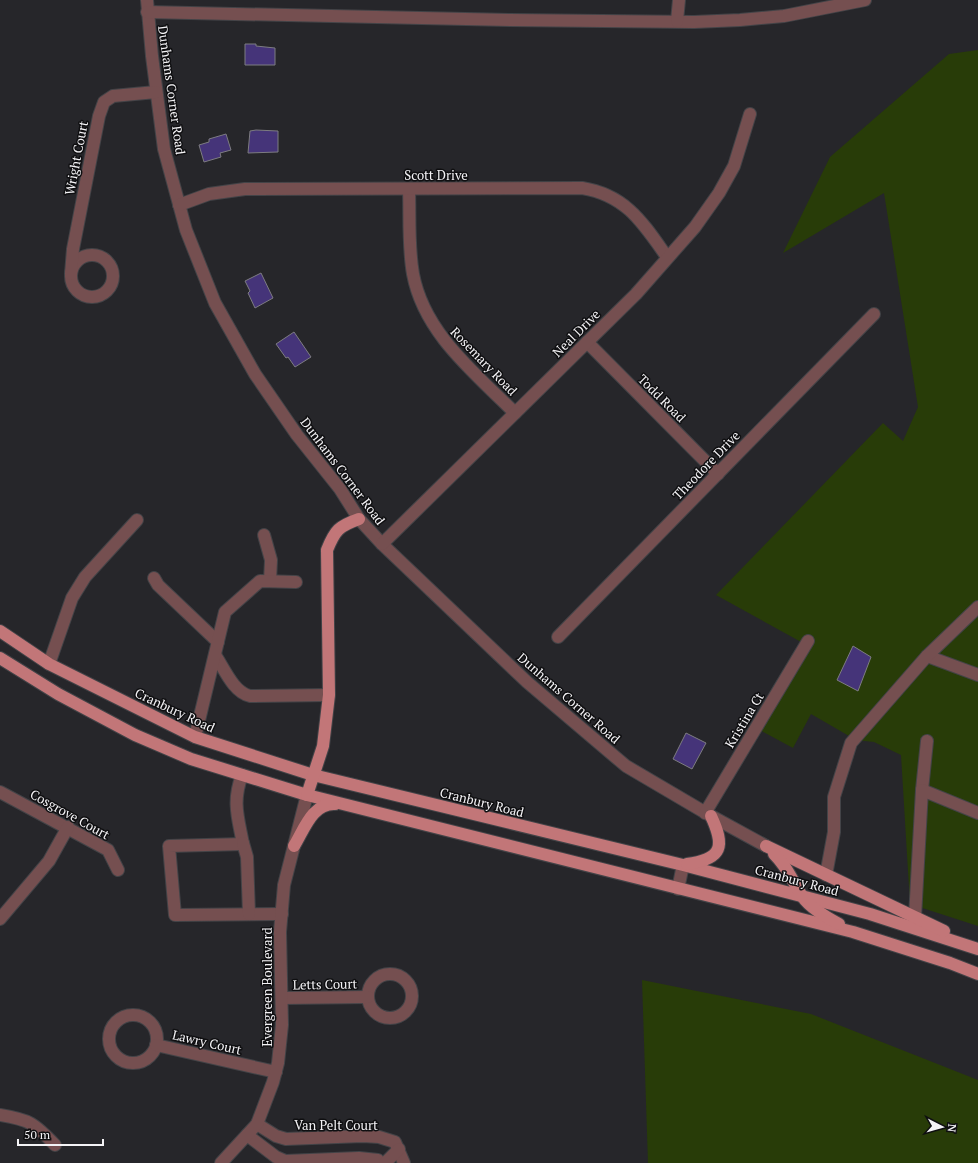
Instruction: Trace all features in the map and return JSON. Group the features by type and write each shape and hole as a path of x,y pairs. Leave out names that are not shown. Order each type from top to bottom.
{"main road":[{"path":"307,795 323,746 330,695 327,550 334,533 344,524 359,519"},
{"name":"Cranbury Road","path":"0,631 49,664 195,737 313,775 683,865 870,914 978,948"},
{"path":"0,658 58,694 135,735 191,759 341,804 853,932 950,963 978,974"},
{"path":"294,846 315,811 330,804 341,804"},
{"path":"683,865 713,857 719,848 719,834 708,814"},
{"path":"766,846 978,948"},
{"path":"766,846 785,865 802,897 822,915 853,932"}],"street":[{"name":"Dunhams Corner Road","path":"147,0 156,92 164,149 186,230 215,303 254,374 297,435 340,489 359,519 382,544 527,682 626,766 766,846"},
{"path":"677,21 678,0"},
{"path":"147,12 510,20 740,20 784,16 865,0"},
{"name":"Wright Court","path":"71,274 73,249 98,116 104,102 113,96 156,92"},
{"name":"Neal Drive","path":"382,544 636,294 695,226 719,193 734,166 750,114"},
{"name":"Scott Drive","path":"179,205 210,194 245,189 572,188 591,190 608,196 631,210 642,222 667,257"},
{"name":"Rosemary Road","path":"409,189 411,258 416,289 422,304 436,331 446,343 515,413"},
{"name":"Theodore Drive","path":"558,637 874,314"},
{"name":"Todd Road","path":"587,342 718,474"},
{"path":"49,664 72,598 85,577 137,520"},
{"path":"264,535 271,560 270,582"},
{"path":"154,578 158,585 218,642"},
{"path":"195,737 225,612 260,581 296,582"},
{"path":"826,875 834,832 834,797 850,743 927,656 978,607"},
{"name":"Kristina Ct","path":"708,814 808,641"},
{"path":"215,654 238,690 244,695 330,695"},
{"path":"927,656 978,675"},
{"path":"915,918 922,790 927,741"},
{"path":"242,775 236,791 235,802 247,857 249,914"},
{"path":"922,790 978,813"},
{"name":"Cosgrove Court","path":"0,792 68,827 108,850 118,870"},
{"name":"Evergreen Boulevard","path":"221,1163 257,1124 276,1072 281,1044 282,914 284,885 307,795"},
{"path":"0,919 49,861 68,827"},
{"path":"243,843 169,846 175,915 282,914"},
{"path":"678,889 683,865"},
{"name":"Letts Court","path":"282,998 368,997"},
{"name":"Lawry Court","path":"156,1045 276,1072"},
{"path":"0,1115 28,1121 37,1127 55,1145"},
{"name":"Van Pelt Court","path":"257,1124 276,1136 286,1139 379,1137 395,1142 399,1149"},
{"path":"247,1135 276,1158 285,1161 359,1158 378,1160 380,1163"},
{"path":"384,1163 399,1149 404,1163"}],"green space":[{"path":"978,50 978,926 910,904 901,755 874,742 856,740 811,714 793,748 758,729 803,643 716,595 883,423 903,441 918,407 884,193 783,253 830,157 949,54"},
{"path":"642,980 811,1014 978,1080 978,1163 648,1163"}],"building":[{"path":"245,44 256,44 256,46 275,48 275,65 245,65"},
{"path":"250,131 278,131 278,152 248,153"},
{"path":"226,134 231,150 220,153 221,157 204,162 199,145 209,142 209,139"},
{"path":"261,273 273,298 255,308 248,293 250,291 245,281"},
{"path":"294,332 311,357 295,367 288,357 286,358 276,344"},
{"path":"853,646 871,657 858,691 837,680"},
{"path":"686,733 706,743 692,769 673,759"}]}
